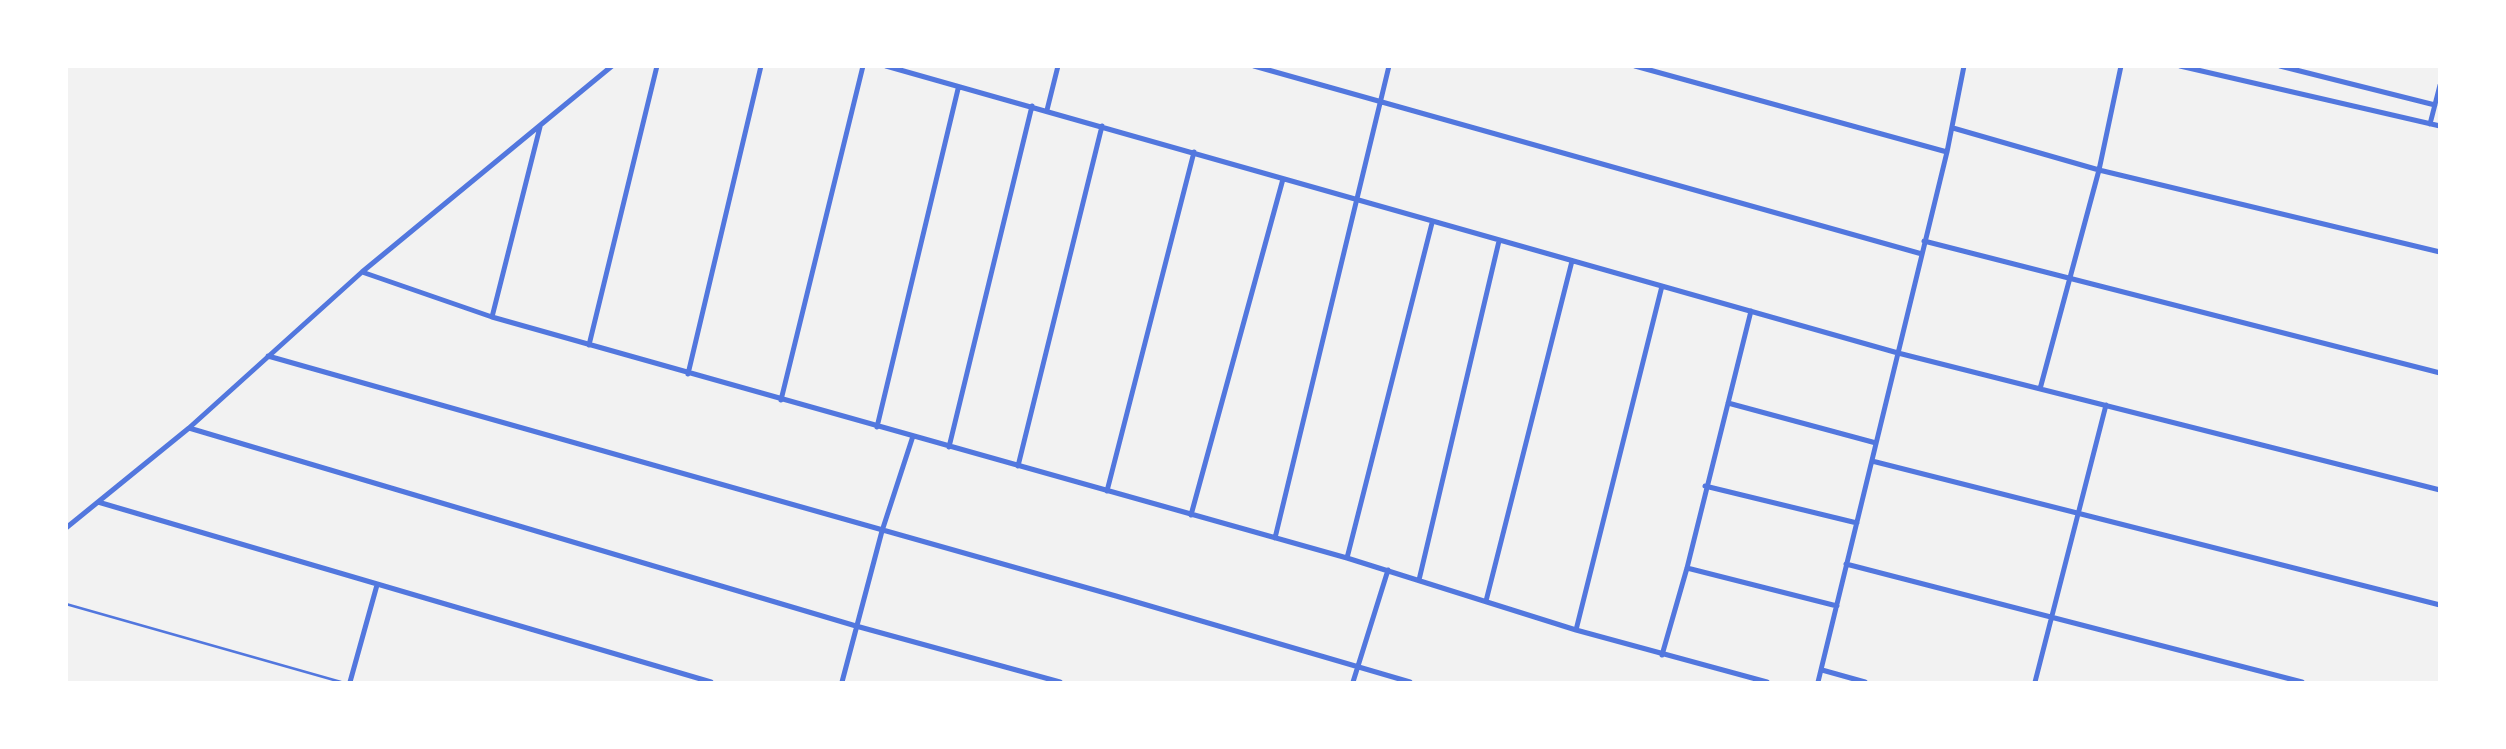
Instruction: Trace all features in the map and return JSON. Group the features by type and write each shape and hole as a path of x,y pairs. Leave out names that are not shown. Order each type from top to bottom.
{"street":[{"path":"66,528 189,428 362,272 611,66"},
{"path":"589,345 657,66"},
{"path":"688,374 761,66"},
{"path":"781,400 863,66"},
{"path":"886,66 958,89 1102,125 1355,201 1898,353 2440,490"},
{"path":"1047,110 1058,66"},
{"path":"1254,66 1922,254"},
{"path":"1275,538 1389,66"},
{"path":"1634,66 1947,152"},
{"path":"1818,682 1953,128 1964,66"},
{"path":"2040,389 2099,170 2121,66"},
{"path":"2180,66 2440,127"},
{"path":"2280,66 2435,105"},
{"path":"2430,124 2440,85"},
{"path":"877,427 958,89"},
{"path":"949,447 1032,106"},
{"path":"492,317 541,125"},
{"path":"1018,466 1102,125"},
{"path":"1953,128 2099,170 2440,252"},
{"path":"1107,491 1194,152"},
{"path":"1191,515 1283,179"},
{"path":"1346,558 1432,223"},
{"path":"1419,580 1499,241"},
{"path":"1924,242 2440,373"},
{"path":"1486,601 1572,261"},
{"path":"362,272 492,317 1388,570 1576,630 1767,682"},
{"path":"1576,630 1662,285"},
{"path":"1662,655 1687,568 1705,486 1751,311"},
{"path":"268,356 1410,682"},
{"path":"1728,403 1876,443"},
{"path":"2035,682 2106,405"},
{"path":"189,428 856,626 1060,682"},
{"path":"842,682 882,531 913,436"},
{"path":"1872,461 2440,605"},
{"path":"1705,486 1857,523"},
{"path":"98,502 711,682"},
{"path":"1846,564 2302,682"},
{"path":"1687,568 1837,606"},
{"path":"1353,682 1388,570"},
{"path":"349,682 377,585"},
{"path":"1822,670 1865,682"}],"lane":[{"path":"66,604 341,682"}]}
